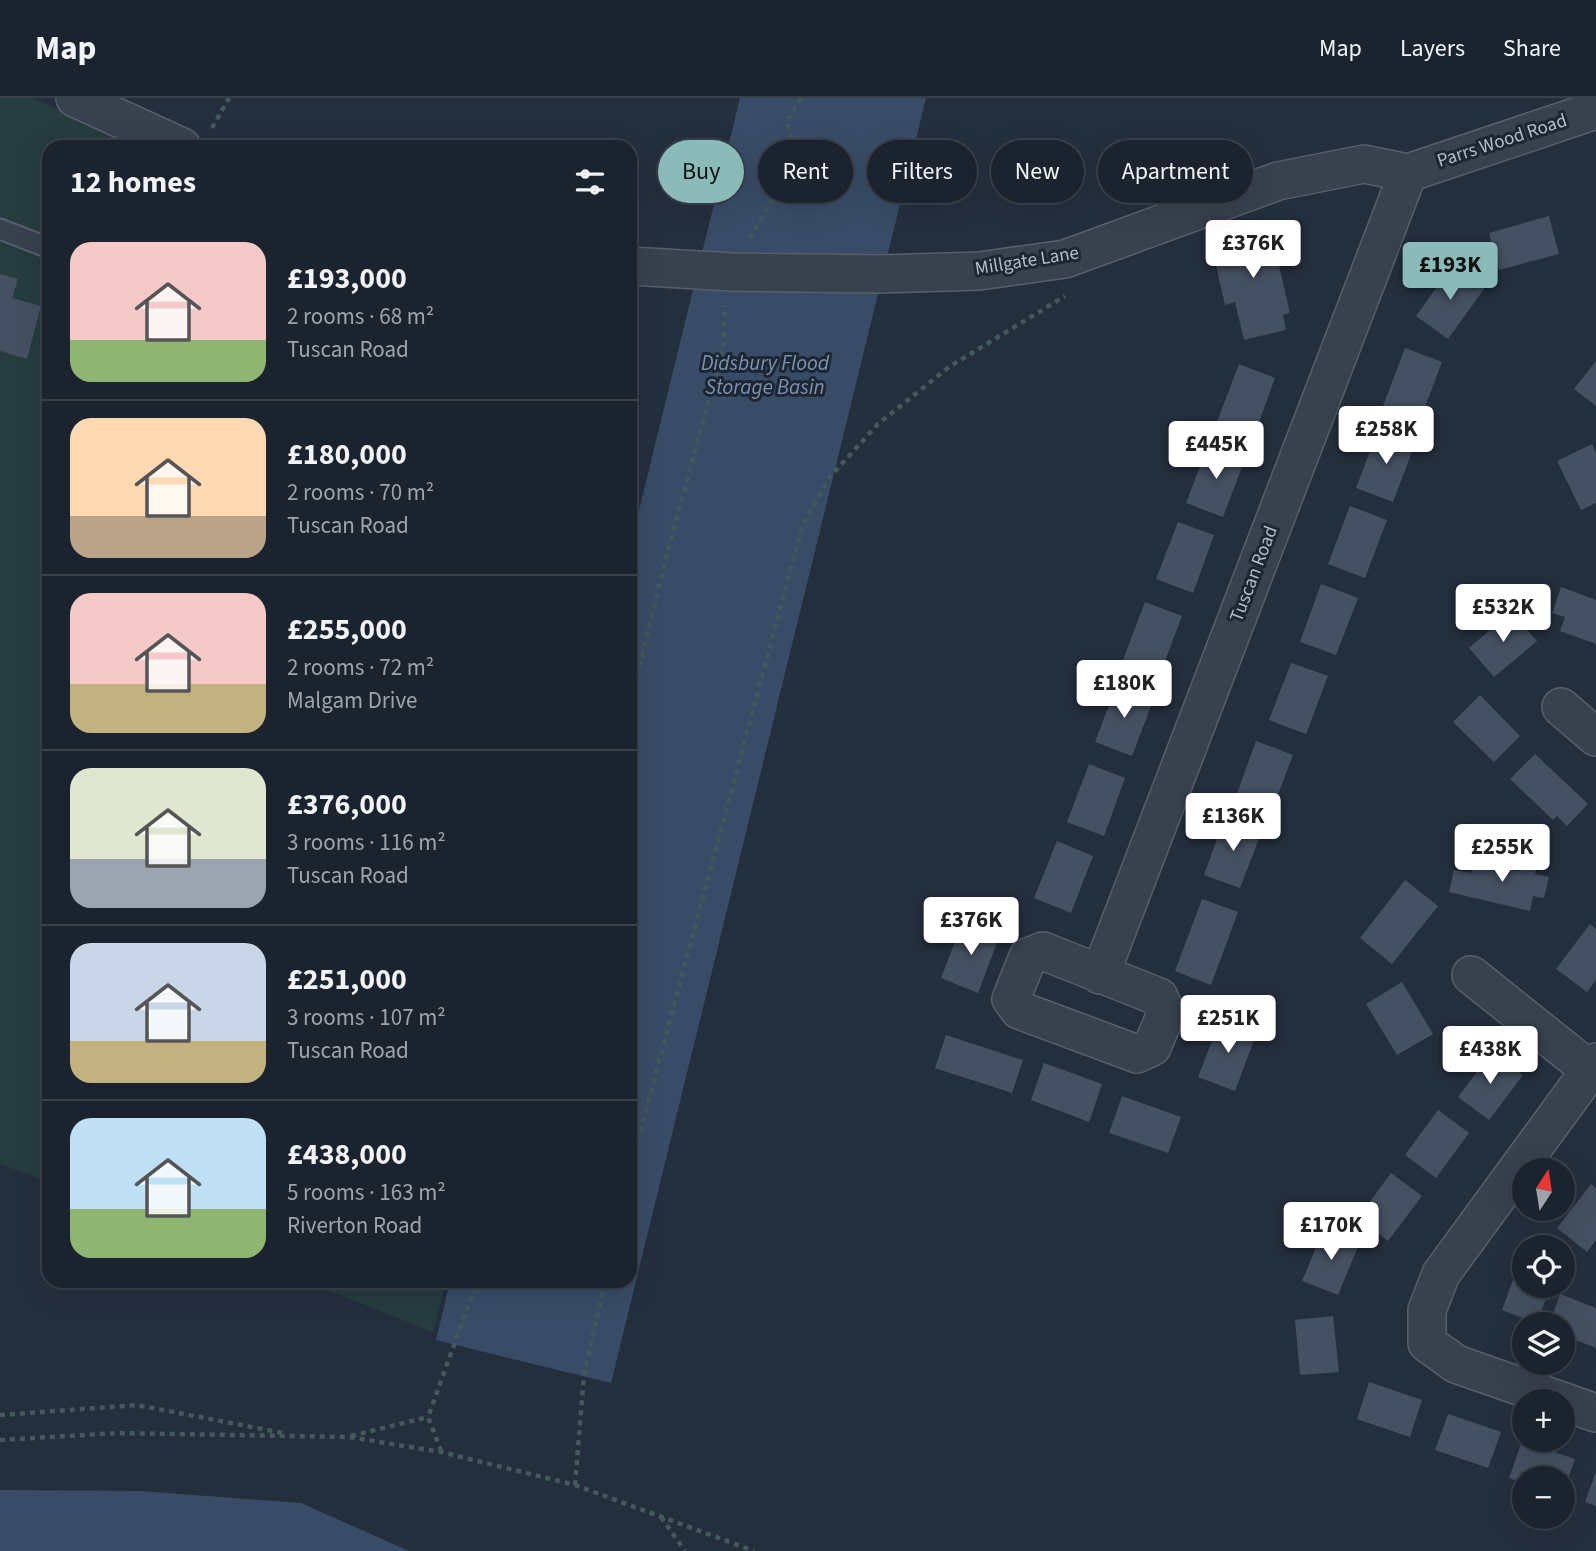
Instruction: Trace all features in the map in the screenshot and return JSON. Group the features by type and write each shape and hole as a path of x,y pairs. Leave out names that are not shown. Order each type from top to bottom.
{"street":[{"path":"75,98 190,140"},
{"name":"Parrs Wood Road","path":"1408,173 1596,110"},
{"name":"Millgate Lane","path":"637,266 733,272 880,274 979,271 1065,259 1278,181 1364,164 1408,173"},
{"name":"Tuscan Road","path":"1100,975 1408,173"},
{"path":"1561,707 1596,737"},
{"path":"1471,975 1593,1066 1441,1274 1427,1310 1427,1343 1456,1363 1596,1413"}],"lane":[{"path":"0,229 42,245"}],"path":[{"path":"197,140 229,98"},
{"path":"637,676 723,348 724,306 733,272 750,236 782,183 794,147 787,121 801,98"},
{"path":"637,1144 802,527 828,479 878,424 949,367 1076,288"},
{"path":"441,1452 428,1417 474,1288"},
{"path":"575,1485 584,1375 603,1288"},
{"path":"0,1415 136,1405 296,1436"},
{"path":"349,1437 428,1417"},
{"path":"0,1440 117,1433 349,1437 441,1452 575,1485 754,1551"},
{"path":"660,1517 685,1551"}],"green space":[{"path":"0,98 34,98 127,140 42,140 42,1179 0,1164"},
{"path":"323,1288 444,1288 433,1332"}],"water":[{"name":"Didsbury Flood Storage Basin","path":"740,98 926,98 916,140 867,140 867,203 900,203 637,1277 637,518 714,203 744,203 744,140 730,140"},
{"name":"Didsbury Flood Storage Basin","path":"448,1288 634,1288 611,1383 436,1340"},
{"path":"0,1490 140,1491 301,1503 409,1551 0,1551"}],"building":[{"path":"1549,216 1559,254 1499,270 1489,233"},
{"path":"1269,222 1290,313 1283,315 1286,330 1244,340 1235,302 1225,305 1212,248 1230,243 1227,231"},
{"path":"1452,266 1484,289 1448,339 1416,316"},
{"path":"0,274 18,279 12,298 41,306 27,359 0,351"},
{"path":"1405,348 1442,362 1420,420 1383,406"},
{"path":"1596,361 1596,406 1574,389"},
{"path":"1239,364 1275,378 1254,436 1217,422"},
{"path":"1378,430 1415,444 1393,502 1356,488"},
{"path":"1592,444 1596,453 1596,503 1581,510 1557,461"},
{"path":"1208,446 1245,459 1223,517 1186,503"},
{"path":"1350,506 1387,520 1365,578 1328,564"},
{"path":"1178,522 1214,535 1193,593 1156,579"},
{"path":"1321,584 1358,598 1336,655 1300,642"},
{"path":"1561,587 1596,600 1596,644 1560,631 1565,617 1552,613"},
{"path":"1145,602 1182,616 1160,674 1123,660"},
{"path":"1511,612 1537,641 1494,677 1469,648"},
{"path":"1291,663 1328,676 1306,734 1269,720"},
{"path":"1117,684 1154,698 1132,756 1095,742"},
{"path":"1480,695 1520,736 1494,762 1453,722"},
{"path":"1256,741 1293,755 1271,813 1235,799"},
{"path":"1535,754 1588,804 1567,826 1557,816 1553,820 1510,779"},
{"path":"1089,764 1125,778 1104,836 1067,822"},
{"path":"1225,817 1262,831 1240,888 1204,875"},
{"path":"1057,841 1093,856 1071,913 1034,898"},
{"path":"1521,858 1538,862 1535,874 1549,877 1544,898 1533,896 1530,911 1449,892 1454,870 1471,873 1474,861 1518,871"},
{"path":"1405,880 1438,906 1392,964 1360,938"},
{"path":"1202,899 1238,912 1211,985 1175,971"},
{"path":"963,921 1000,935 978,993 941,978"},
{"path":"1590,924 1596,929 1596,980 1587,992 1556,969"},
{"path":"1402,982 1433,1034 1397,1055 1366,1004"},
{"path":"1221,1018 1257,1032 1235,1091 1198,1077"},
{"path":"946,1035 1023,1060 1012,1093 935,1068"},
{"path":"1492,1052 1523,1075 1489,1120 1458,1097"},
{"path":"1044,1063 1102,1084 1089,1122 1031,1100"},
{"path":"1122,1096 1181,1117 1168,1153 1109,1133"},
{"path":"1438,1110 1469,1133 1436,1178 1405,1155"},
{"path":"1391,1173 1422,1196 1388,1241 1358,1218"},
{"path":"1591,1184 1596,1188 1596,1240 1587,1252 1575,1242 1575,1235 1566,1235 1557,1228 1562,1222 1575,1222 1575,1205"},
{"path":"1324,1229 1359,1244 1338,1295 1302,1281"},
{"path":"1512,1282 1512,1298 1546,1298 1541,1312 1512,1314 1502,1310"},
{"path":"1559,1298 1570,1298 1596,1308 1596,1348 1575,1340 1575,1312 1554,1312"},
{"path":"1333,1316 1339,1372 1300,1375 1295,1320"},
{"path":"1369,1382 1422,1400 1410,1437 1357,1419"},
{"path":"1448,1414 1501,1432 1488,1468 1435,1450"},
{"path":"1518,1452 1554,1452 1575,1459 1572,1466 1513,1466"},
{"path":"1596,1472 1596,1506 1585,1502"}]}
